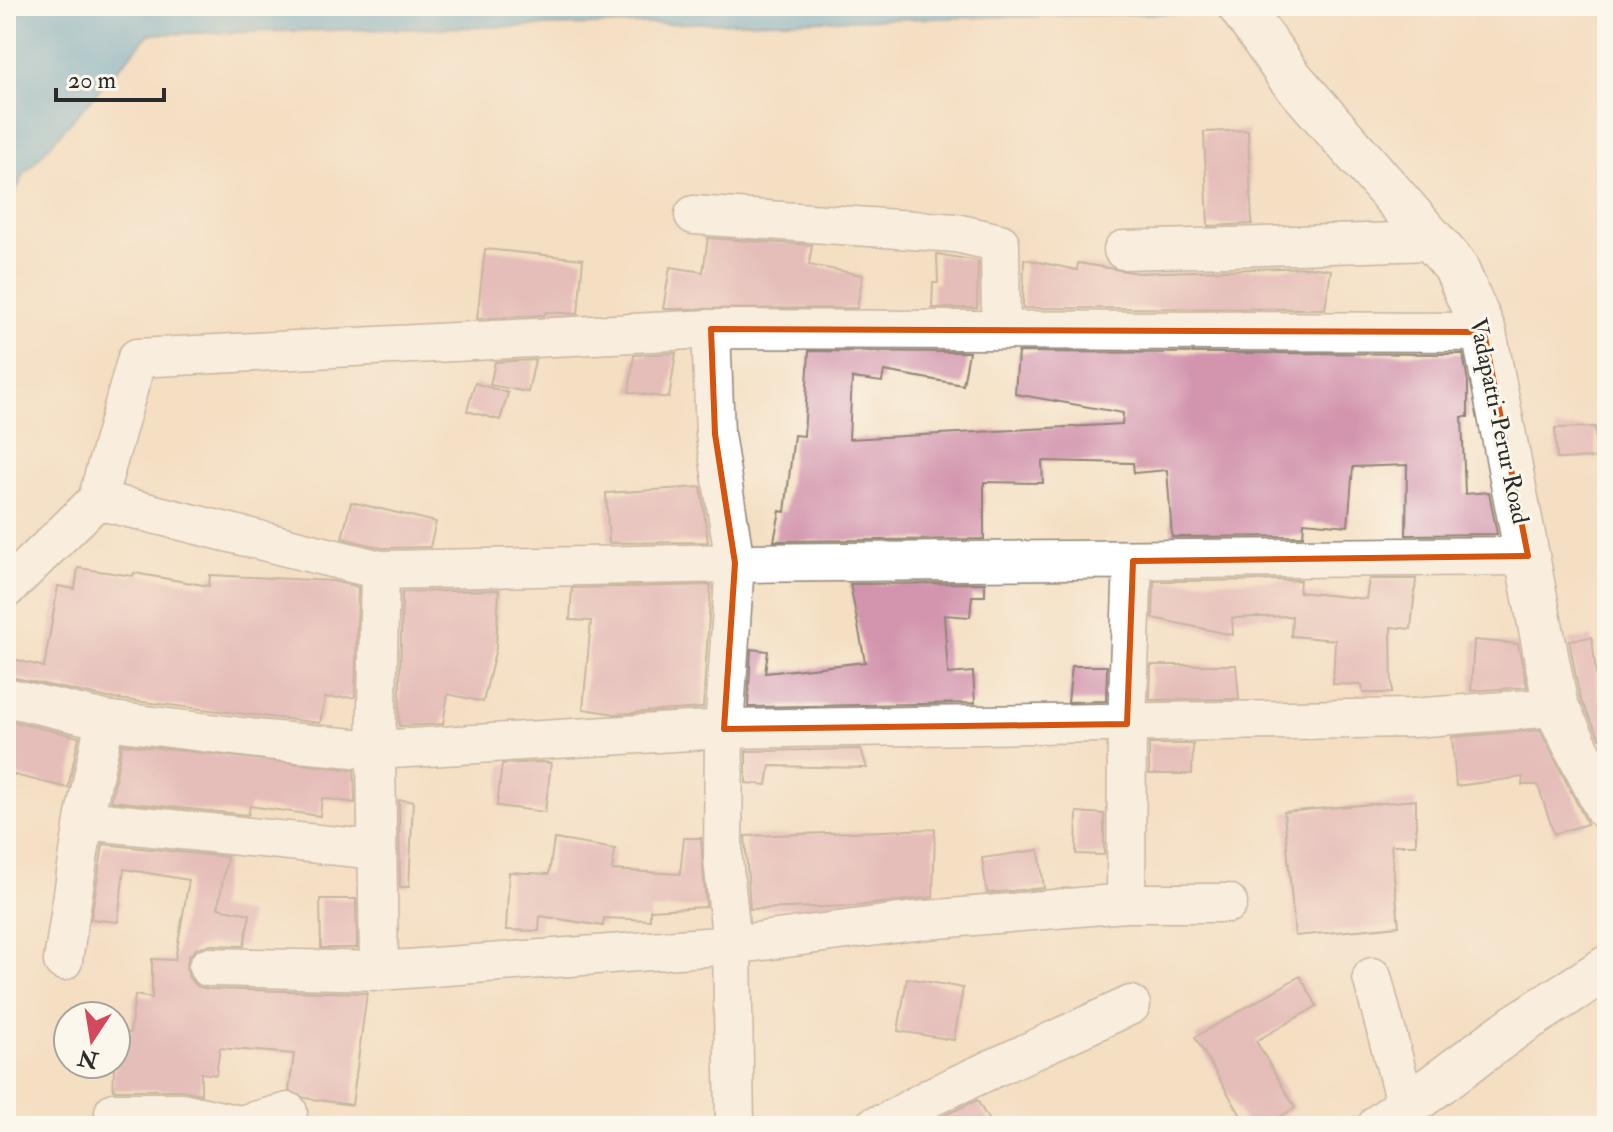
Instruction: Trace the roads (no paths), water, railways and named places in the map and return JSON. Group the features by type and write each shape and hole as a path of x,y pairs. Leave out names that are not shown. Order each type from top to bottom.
{"street":[{"name":"Vadapatti-Perur Road","path":"1240,6 1289,76 1455,266 1484,332 1556,707 1607,808"},
{"path":"694,215 956,233 1000,243 1001,330"},
{"path":"1123,250 1434,241"},
{"path":"711,329 715,434 735,563 724,729 723,859 732,945 735,1126"},
{"path":"6,589 97,500 137,358 711,329 1484,332"},
{"path":"97,500 380,570 735,563 1528,556"},
{"path":"1126,903 1127,724 1133,561"},
{"path":"379,971 376,750 380,570"},
{"path":"6,697 105,720 376,750 724,729 1413,718 1556,707"},
{"path":"63,961 84,820 105,720"},
{"path":"84,820 377,850"},
{"path":"208,967 379,971 732,945 915,921 1126,903 1228,903"},
{"path":"1372,977 1393,1116 1516,1026 1607,968"},
{"path":"882,1125 933,1096 1131,1005"},
{"path":"114,1112 182,1112 239,1125 288,1112"}],"water":[{"path":"6,6 1183,6 1188,13 149,34 25,173 6,210"}]}
